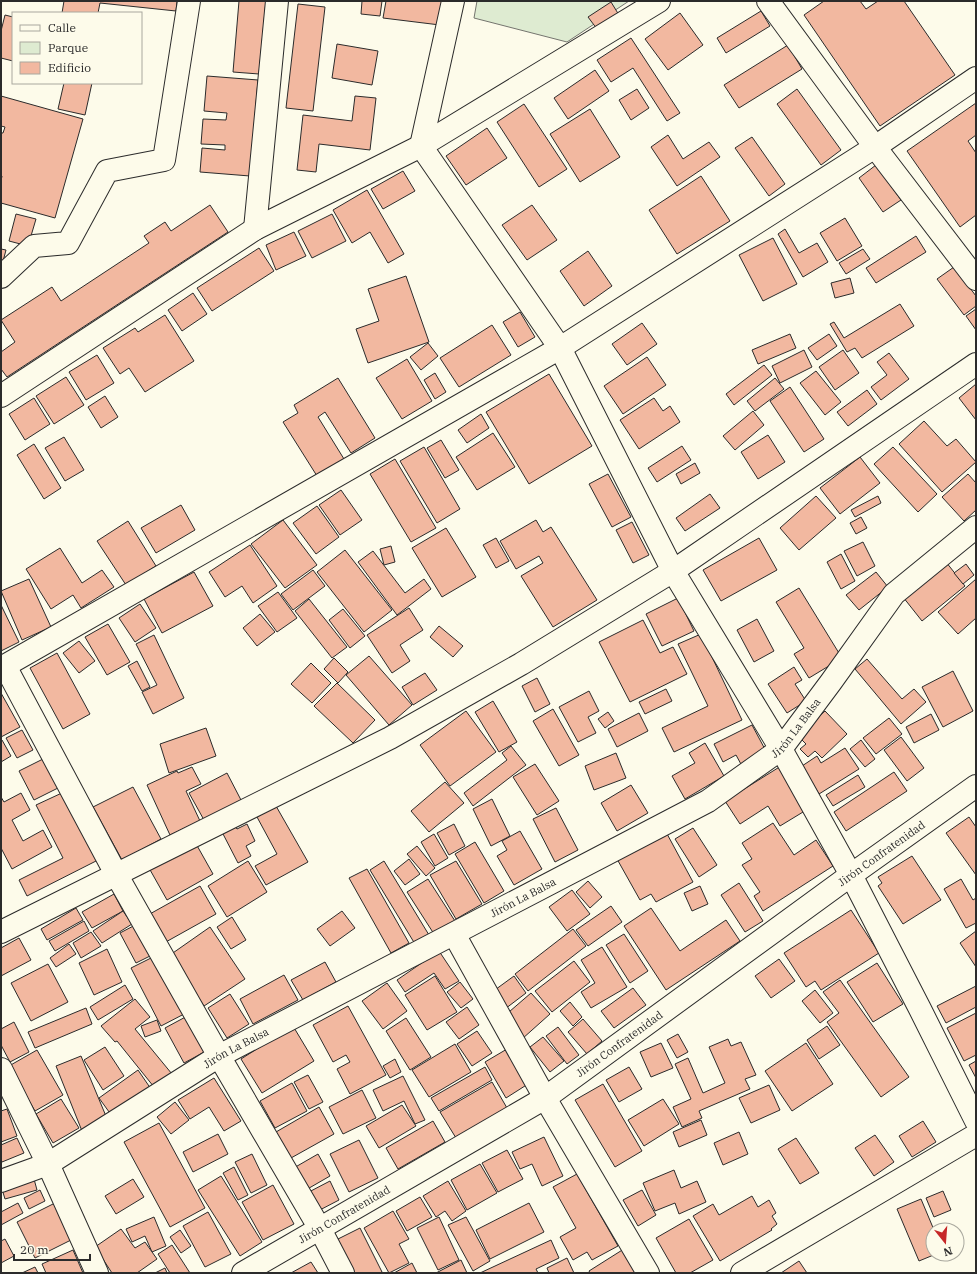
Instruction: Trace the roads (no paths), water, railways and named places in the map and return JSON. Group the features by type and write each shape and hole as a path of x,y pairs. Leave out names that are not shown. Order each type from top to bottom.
{"street":[{"path":"1,277 34,246 68,243 107,171 164,160 189,1"},
{"path":"255,229 277,1"},
{"path":"453,1 421,146 560,348 673,571 781,749 851,875 976,1121"},
{"path":"1,396 255,229 421,146 659,1"},
{"path":"768,1 875,148 976,279"},
{"path":"343,1273 320,1229 219,1056 116,874 3,667 560,348 875,148 976,78"},
{"path":"1,932 390,738 521,664 673,571 976,364"},
{"name":"Jirón La Balsa","path":"1,1181 48,1164 219,1056 708,801 781,749 894,594 976,527"},
{"name":"Jirón Confratenidad","path":"243,1273 545,1098 851,875 976,786"},
{"path":"454,934 545,1098 648,1273"},
{"path":"1,1069 48,1164 97,1273"},
{"path":"742,1273 976,1135"}]}
